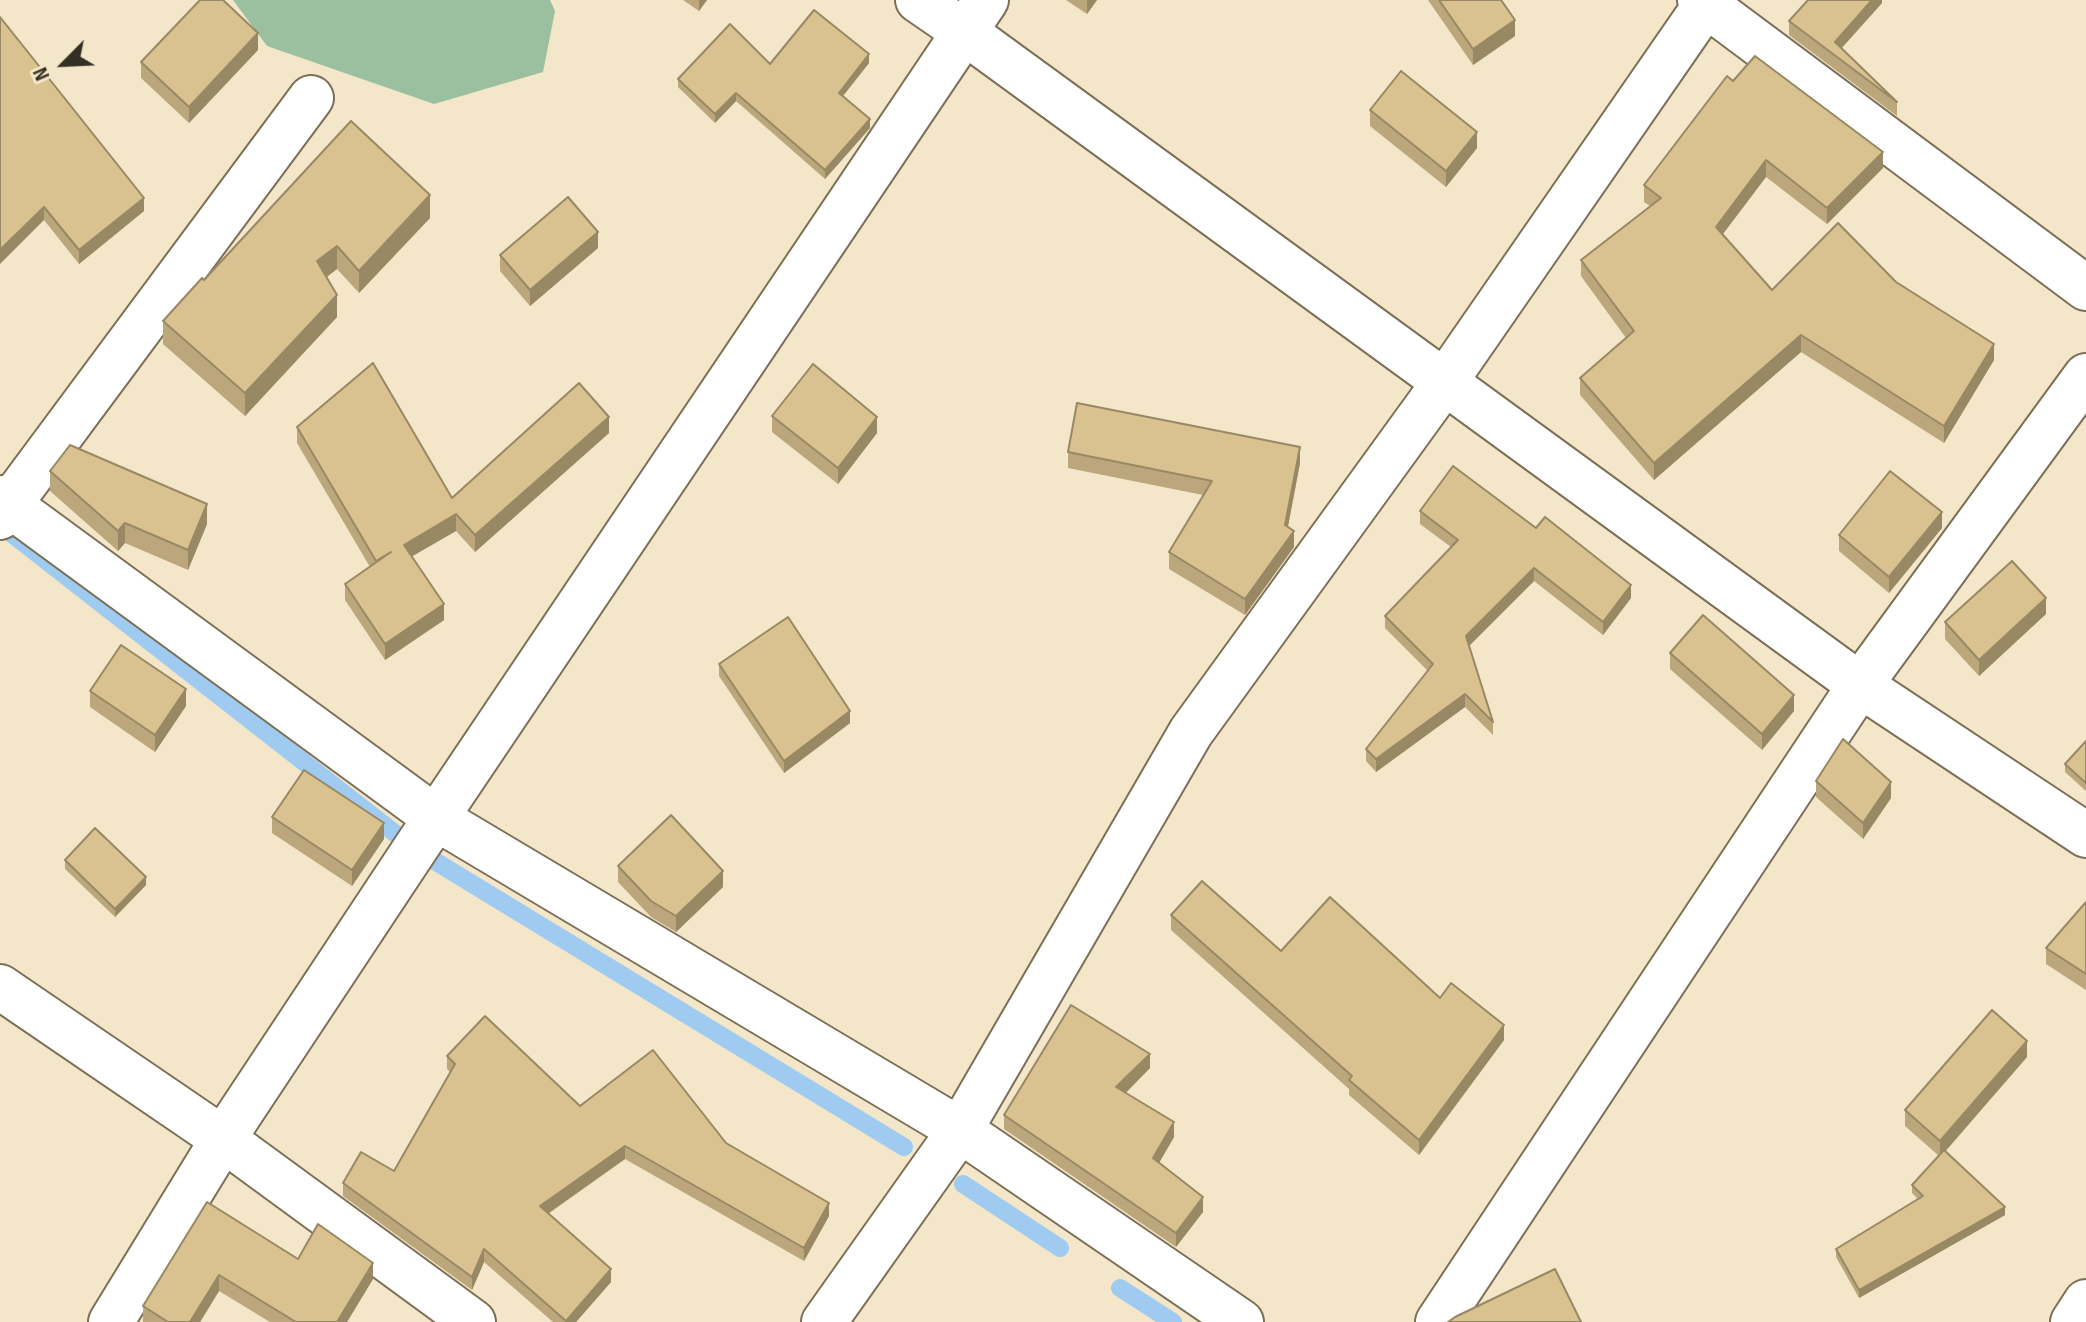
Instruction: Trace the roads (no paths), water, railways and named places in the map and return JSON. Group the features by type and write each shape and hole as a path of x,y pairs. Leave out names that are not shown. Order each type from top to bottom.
{"street":[{"path":"918,0 976,16 1444,383 1860,685 2086,835"},
{"path":"824,1322 960,1130 1191,732 1444,383 1705,1 2086,288"},
{"path":"111,1322 223,1139 976,16"},
{"path":"311,98 3,507 436,818 960,1130 1241,1322"},
{"path":"1438,1322 1860,685 2086,376"},
{"path":"0,987 223,1139 473,1322"},
{"path":"2073,1322 2086,1302"}],"waterway":[{"path":"12,534 415,849 904,1147"},
{"path":"963,1184 1060,1248"},
{"path":"1120,1288 1173,1322"}]}
